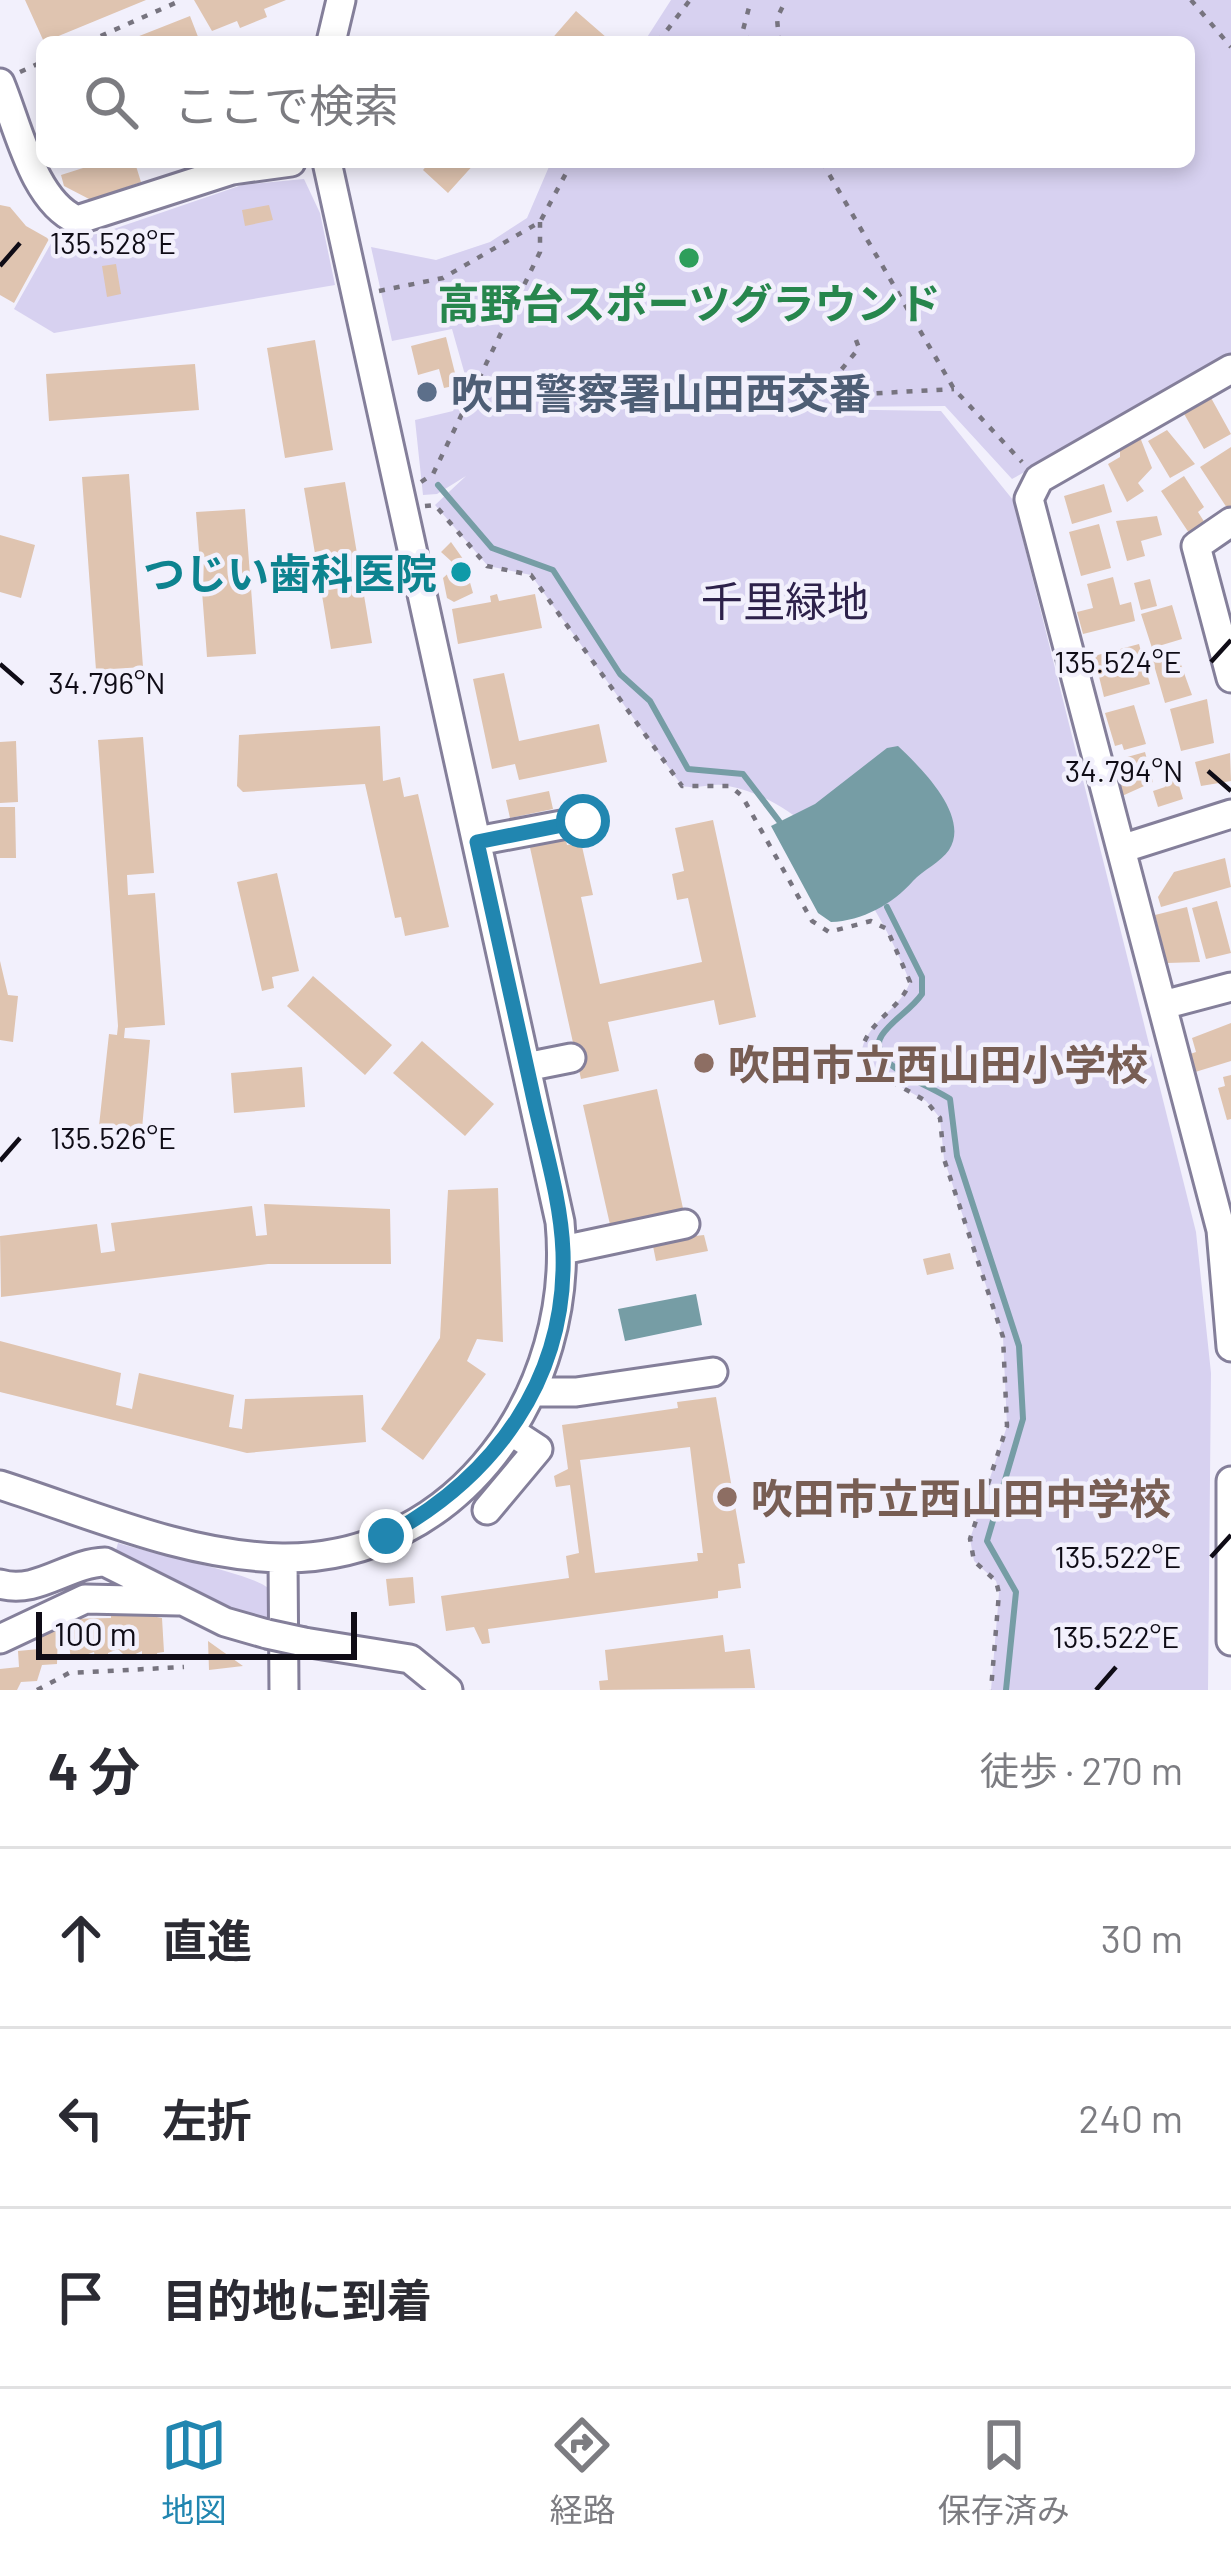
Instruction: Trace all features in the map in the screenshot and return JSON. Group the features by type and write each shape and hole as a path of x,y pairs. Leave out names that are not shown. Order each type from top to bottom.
{"street":[{"path":"332,36 341,0"},
{"path":"6,79 36,166"},
{"path":"37,168 58,212 77,220 247,168"},
{"path":"0,1485 192,1546 283,1558 326,1554 386,1536 434,1510 512,1432 536,1392 562,1302 563,1250 526,1066 328,168"},
{"path":"1231,369 1039,479 1029,500 1221,1230 1231,1347"},
{"path":"1231,522 1196,546 1231,679"},
{"path":"1121,849 1231,814"},
{"path":"477,842 583,821"},
{"path":"1163,1005 1231,987"},
{"path":"526,1066 571,1058"},
{"path":"563,1250 685,1224"},
{"path":"536,1392 576,1392 713,1372"},
{"path":"488,1510 538,1449 512,1432"},
{"path":"1231,1481 1231,1642"},
{"path":"283,1558 284,1690"},
{"path":"0,1584 29,1587 83,1563 105,1562 182,1601 267,1634 410,1659 448,1690"},
{"path":"0,1639 85,1598 182,1601"}],"path":[{"path":"101,36 182,0"},
{"path":"663,36 690,0"},
{"path":"746,36 743,30 752,0"},
{"path":"778,36 777,18 786,0"},
{"path":"1191,0 1231,47"},
{"path":"6,79 36,65"},
{"path":"416,485 434,474 540,251 540,222 569,168"},
{"path":"825,168 954,389 1039,479"},
{"path":"376,292 443,278 540,222"},
{"path":"856,340 859,348 824,391 826,396 954,389"},
{"path":"419,506 435,505 488,566 531,575 682,786 730,786 742,796 812,921 830,932 872,921 887,929 910,982 906,994 867,1030 862,1049 873,1071 926,1101 940,1118 944,1159 1003,1337 1007,1426 970,1539 974,1561 996,1581 999,1593 991,1690"},
{"path":"37,1690 69,1673 184,1666"}],"green space":[{"name":"千里緑地","path":"671,0 1231,0 1231,357 1012,479 945,406 737,408 941,411 1013,500 1196,1232 1211,1373 1208,1690 991,1690 999,1593 996,1581 974,1561 970,1539 1007,1426 1003,1337 944,1159 940,1118 926,1101 873,1071 862,1049 871,1030 910,982 863,890 817,835 760,796 722,785 682,786 531,575 488,566 435,505 466,476 437,494 423,495 415,420 453,411 467,382 452,329 392,341 371,247 436,260 490,242 527,218 548,168 1195,168 1195,36 648,36"},
{"path":"304,179 320,213 335,285 54,333 14,309 58,231 79,237 102,233 242,185"},
{"path":"118,1543 258,1582 268,1588 270,1623 244,1618 114,1557"}],"water":[{"path":"898,746 940,793 954,837 941,858 886,904 865,915 831,922 818,913 771,826 815,804 887,748"},
{"path":"696,1294 702,1325 625,1341 618,1309"}],"building":[{"path":"25,0 146,0 59,36 41,36"},
{"path":"194,0 286,0 264,9 267,17 240,28 237,21 212,31"},
{"path":"576,11 605,36 554,36"},
{"path":"190,16 198,36 139,36"},
{"path":"83,168 137,168 141,182 91,200 64,186 61,175"},
{"path":"425,168 471,168 448,193"},
{"path":"0,205 10,207 26,226 49,239 14,303 0,295"},
{"path":"269,205 273,220 245,226 242,210"},
{"path":"116,264 121,294 107,297 102,266"},
{"path":"446,337 458,385 444,388 439,369 418,375 411,346"},
{"path":"315,340 333,450 285,458 267,348"},
{"path":"195,364 199,410 49,421 46,374"},
{"path":"1210,396 1231,434 1204,449 1183,412"},
{"path":"1167,430 1195,464 1170,478 1148,441"},
{"path":"1138,432 1152,468 1138,483 1144,491 1127,502 1108,464 1120,457 1120,443"},
{"path":"1231,447 1231,514 1200,467"},
{"path":"129,474 143,667 96,670 82,477"},
{"path":"1184,476 1204,507 1198,512 1205,523 1189,533 1161,491"},
{"path":"345,482 372,643 331,649 304,488"},
{"path":"1104,484 1112,512 1072,524 1064,496"},
{"path":"245,509 256,654 207,657 196,512"},
{"path":"1157,516 1162,535 1141,541 1145,556 1127,561 1116,521"},
{"path":"1099,524 1111,568 1081,576 1069,532"},
{"path":"0,535 35,545 21,598 0,592"},
{"name":"つじい歯科医院","path":"451,542 473,573 469,579 473,593 454,602 447,598 443,578 452,570 451,561 441,552"},
{"path":"1113,577 1120,605 1131,602 1135,621 1083,634 1077,612 1093,608 1087,584"},
{"path":"1150,579 1157,606 1141,610 1134,583"},
{"path":"497,594 499,601 535,594 542,628 458,644 452,609 491,602 490,596"},
{"path":"1172,605 1182,639 1152,648 1141,614"},
{"path":"1139,644 1150,684 1104,697 1094,656"},
{"path":"1175,648 1192,695 1165,703 1151,655"},
{"path":"504,673 519,741 599,724 607,762 519,780 515,764 492,769 473,679"},
{"path":"1207,699 1214,743 1181,751 1170,709"},
{"path":"1134,705 1146,744 1124,750 1122,744 1115,746 1105,713"},
{"path":"380,726 383,781 400,777 404,797 418,794 449,927 405,936 401,917 395,918 365,784 243,792 237,786 239,735"},
{"path":"143,737 154,873 127,875 128,895 155,893 165,1025 125,1028 124,1038 150,1040 141,1140 98,1135 109,1034 117,1035 118,1026 98,740"},
{"path":"16,741 18,802 0,803 0,742"},
{"path":"1145,752 1153,782 1122,796 1113,761"},
{"path":"1230,753 1231,781 1201,786 1195,762"},
{"path":"1175,772 1183,799 1158,807 1153,791 1165,787 1162,775"},
{"path":"549,791 553,809 510,818 506,800"},
{"path":"0,807 15,807 16,858 0,858"},
{"path":"713,820 756,1017 719,1025 714,1000 608,1022 619,1071 581,1079 529,843 565,835 567,845 581,842 593,895 581,897 600,984 702,962 688,898 677,900 672,874 684,871 675,828"},
{"path":"1225,858 1231,887 1161,907 1158,897 1174,872"},
{"path":"277,873 299,971 272,977 274,988 262,991 237,882"},
{"path":"1217,901 1231,953 1206,959 1192,908"},
{"path":"1187,907 1200,962 1167,963 1155,915"},
{"path":"0,961 8,995 18,996 13,1042 0,1040"},
{"path":"313,976 392,1045 365,1075 287,1006"},
{"path":"1231,1023 1231,1061 1192,1073 1187,1055 1196,1052 1192,1038"},
{"path":"422,1041 494,1104 465,1136 393,1073"},
{"path":"302,1067 305,1107 234,1113 231,1073"},
{"path":"1231,1075 1231,1119 1227,1120 1218,1088 1225,1086 1223,1077"},
{"path":"657,1089 684,1213 611,1229 583,1105"},
{"path":"498,1188 503,1342 477,1339 467,1361 486,1374 423,1460 381,1429 440,1338 448,1190"},
{"path":"264,1204 390,1209 391,1264 268,1264 1,1297 0,1236 97,1224 101,1253 115,1251 111,1223 252,1206 256,1236 267,1235"},
{"path":"704,1235 708,1251 656,1261 652,1241"},
{"path":"950,1253 954,1269 927,1275 923,1259"},
{"path":"0,1341 121,1373 116,1405 132,1409 139,1373 234,1395 229,1427 242,1429 245,1399 363,1395 366,1442 247,1453 0,1392"},
{"path":"716,1397 745,1563 738,1564 741,1588 718,1591 718,1598 488,1629 490,1643 482,1644 474,1627 446,1631 441,1596 569,1578 566,1556 579,1553 570,1485 556,1487 554,1476 568,1469 562,1425 678,1408 677,1402","holes":["690,1447 703,1553 697,1553 698,1561 595,1573 580,1460"]},
{"path":"413,1577 415,1603 389,1606 386,1579"},
{"path":"111,1612 162,1618 164,1652 157,1653 158,1658 142,1656 142,1651 127,1658 118,1649 108,1653 108,1659 95,1657 94,1652 71,1660 66,1619 111,1618"},
{"path":"58,1629 57,1664 42,1665 37,1681 21,1682 17,1690 0,1690 0,1669 19,1667 18,1651 39,1649 39,1636"},
{"path":"723,1635 725,1652 750,1649 755,1688 600,1690 599,1681 608,1680 605,1650"},
{"path":"208,1641 243,1666 209,1670"}],"waterway":[{"path":"438,485 492,548 553,570 620,674 650,701 688,769 743,774 779,821"},
{"path":"887,907 922,977 922,994 882,1035 882,1055 902,1073 950,1099 957,1156 1019,1346 1023,1419 987,1541 1016,1592 1006,1690"}],"place":[{"name":"高野台スポーツグラウンド","path":"689,258"},
{"name":"吹田警察署山田西交番","path":"427,392"},
{"name":"つじい歯科医院","path":"461,572"},
{"name":"吹田市立西山田小学校","path":"704,1063"},
{"name":"吹田市立西山田中学校","path":"727,1497"}],"route":[{"path":"386,1536 434,1510 491,1456 526,1411 546,1365 562,1302 560,1222 477,842 583,821"}]}
